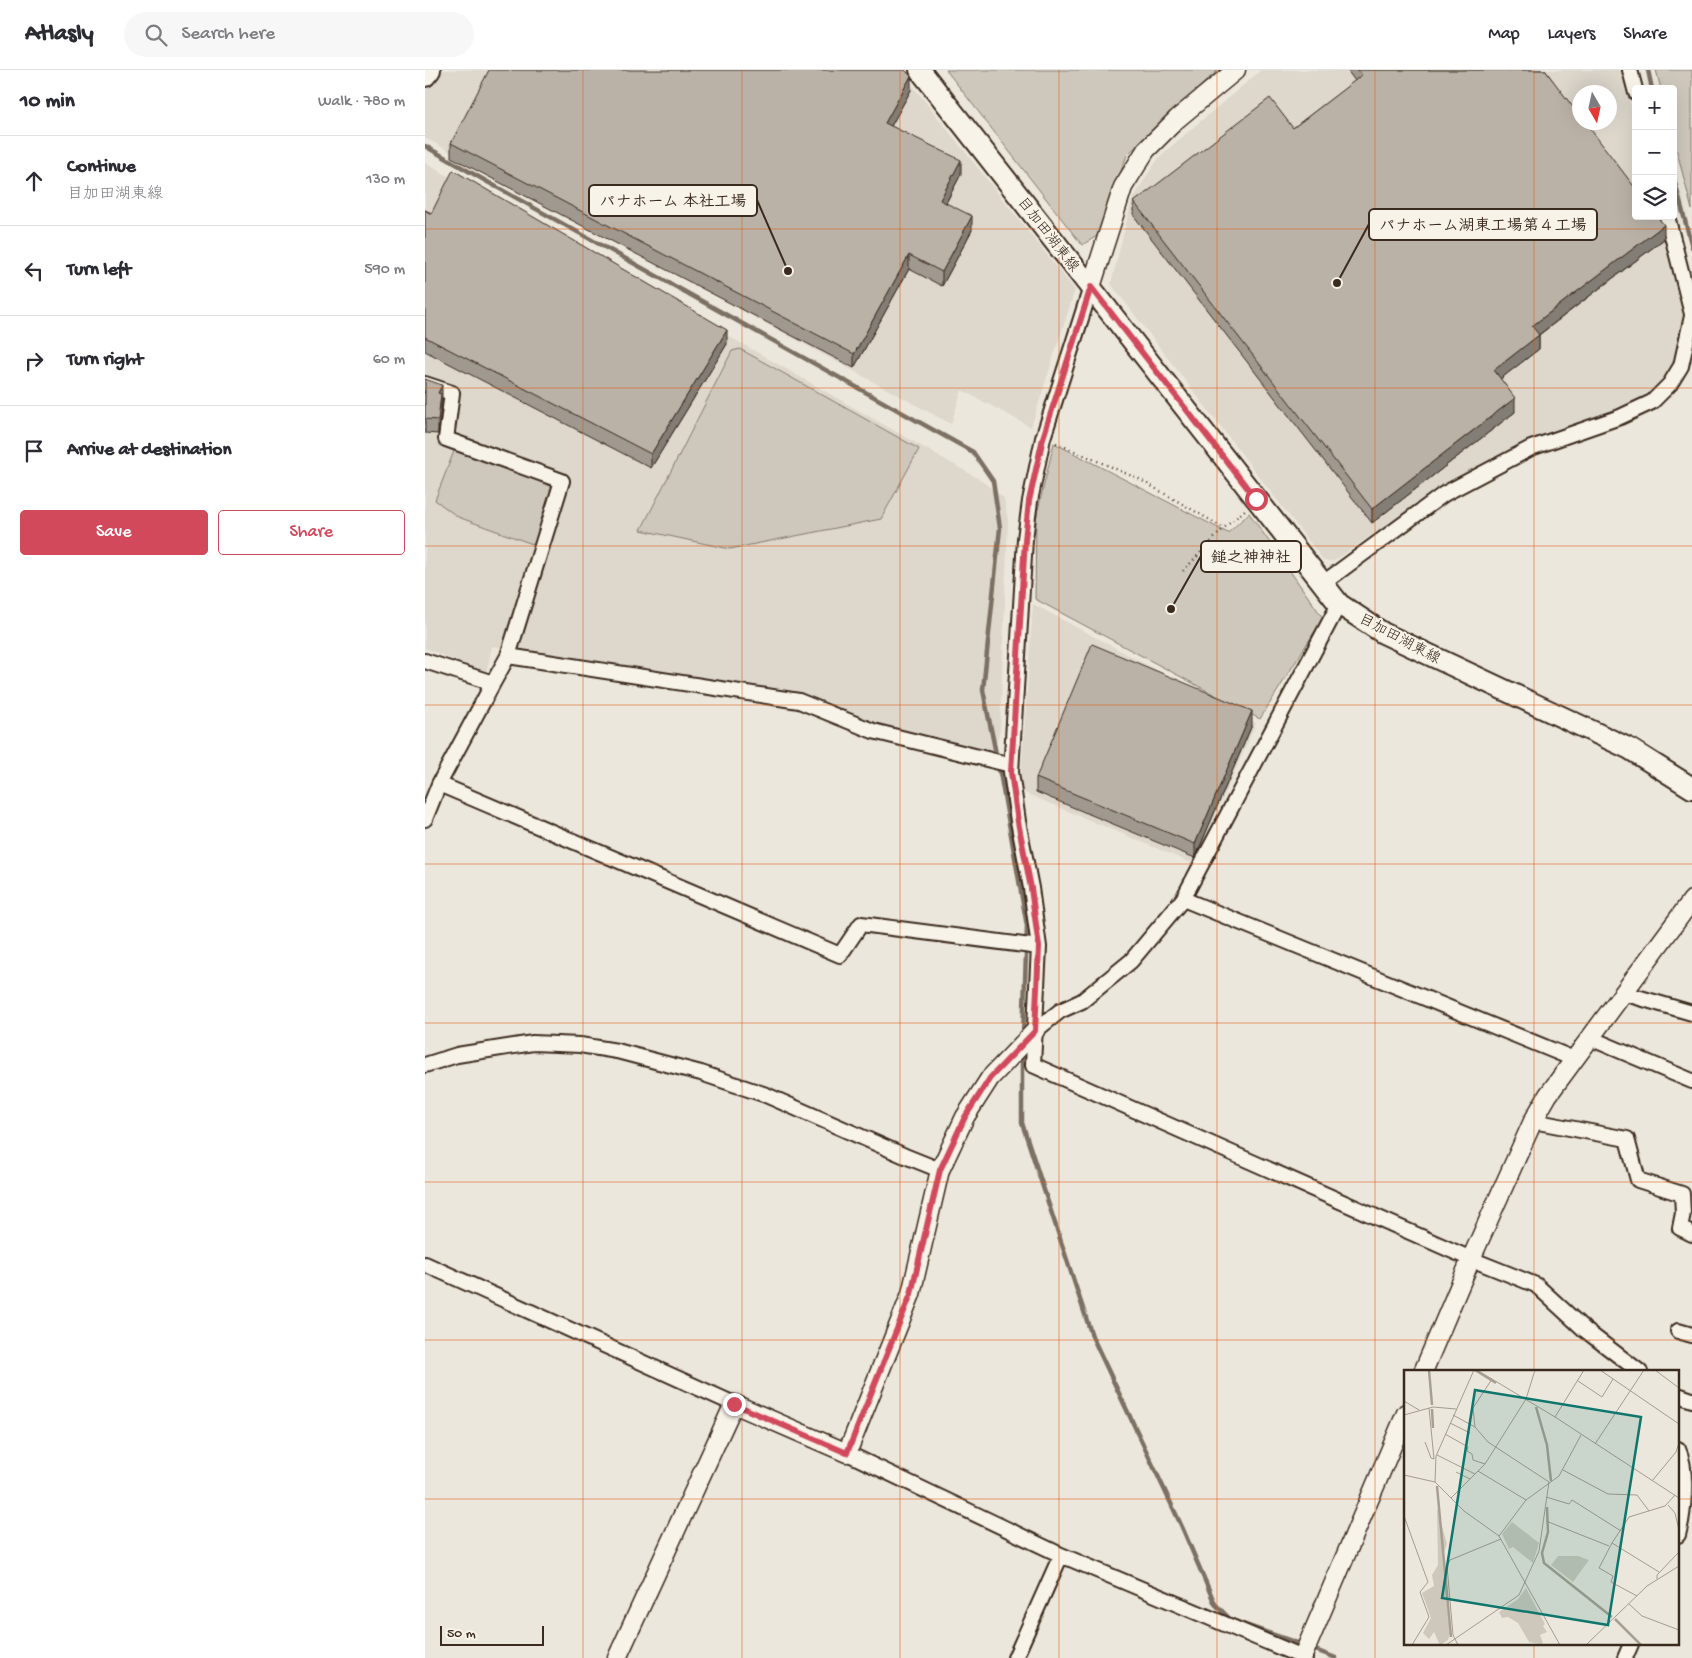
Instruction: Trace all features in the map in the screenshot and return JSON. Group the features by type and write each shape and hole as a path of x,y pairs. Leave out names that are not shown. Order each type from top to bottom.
{"main road":[{"path":"425,76 429,70"},
{"name":"目加田湖東線","path":"920,70 1339,604 1383,633 1630,749 1692,788"}],"street":[{"path":"1235,70 1177,119 1146,150 1123,187 1043,438 1029,501 1011,765 1018,822 1031,888 1039,947 1033,1066 1471,1259 1536,1285 1585,1330 1637,1370"},
{"path":"1630,70 1634,85"},
{"path":"1322,584 1444,494 1531,448 1620,417 1652,402 1670,384 1681,366 1692,315 1668,220"},
{"path":"425,384 452,392 446,439 562,481 509,656 439,784 425,819"},
{"path":"847,1453 911,1294 940,1170 965,1117 990,1078 1035,1031 1060,1011 1082,1002 1131,961 1183,899 1339,604"},
{"path":"509,656 799,701 873,731 1011,765"},
{"path":"425,661 493,683"},
{"path":"439,784 839,955 861,924 1039,947"},
{"path":"1183,899 1574,1058"},
{"path":"1424,1370 1533,1121 1548,1095 1574,1058 1692,900"},
{"path":"1623,993 1692,1013"},
{"path":"1590,1038 1692,1081"},
{"path":"425,1065 457,1055 533,1043 580,1045 617,1051 701,1073 767,1095 940,1170"},
{"path":"1533,1121 1627,1139 1638,1180 1682,1194 1683,1213 1679,1228 1692,1234"},
{"path":"425,1264 847,1453 1061,1554 1303,1658 1404,1418"},
{"path":"1678,1331 1692,1335"},
{"path":"1679,1395 1692,1400"},
{"path":"617,1658 734,1404"},
{"path":"1679,1451 1684,1488 1682,1521 1679,1532"},
{"path":"1015,1658 1061,1554"},
{"path":"1625,1658 1630,1646"}],"path":[{"path":"1043,438 1139,480 1224,528"},
{"path":"1183,571 1224,528 1256,499"}],"shaded area":[{"path":"442,70 900,70 1075,290 1031,427 962,390 951,424 425,138 425,92"},
{"path":"946,70 1218,70 1127,155 1097,236 1082,245"},
{"path":"1261,70 1622,70 1632,110 1632,220 1660,220 1683,313 1677,352 1667,377 1634,403 1528,440 1430,495 1334,561 1324,561 1111,284 1131,203 1161,155"},
{"path":"1656,70 1692,70 1692,210 1677,152 1677,85 1660,85"},
{"path":"425,163 979,479 1004,498 1008,520 1000,730 992,756 834,711 829,702 492,646 486,674 425,648"},
{"path":"740,349 919,449 881,519 730,549 641,530 732,351"},
{"path":"1054,443 1228,533 1249,513 1323,618 1260,719 1035,599 1036,518"},
{"path":"456,446 560,483 538,546 458,517 435,500"},
{"path":"1033,604 1256,723 1194,864 1020,791"}],"building":[{"path":"489,70 905,70 911,76 885,123 961,160 940,200 972,216 942,272 909,255 854,354 451,143"},
{"path":"1358,70 1545,70 1572,106 1572,130 1591,130 1632,184 1632,220 1660,220 1664,225 1532,326 1539,335 1494,370 1515,398 1372,509 1134,202 1270,98 1293,128 1362,75"},
{"path":"453,170 727,330 651,454 425,337 425,210 431,214"},
{"path":"425,379 442,385 438,393 441,394 438,420 425,419"},
{"path":"1092,644 1252,711 1195,844 1036,778"}],"waterway":[{"path":"1648,70 1651,85"},
{"path":"425,146 973,452 993,481 1000,528 983,690 1001,778 1027,926 1023,1036"},
{"path":"1677,190 1692,247"},
{"path":"1022,1051 1022,1123 1092,1336 1182,1527 1215,1604 1231,1620 1303,1645"},
{"path":"1310,1648 1336,1658"}],"place":[{"name":"パナホーム 本社工場","path":"788,271"},
{"name":"パナホーム湖東工場第４工場","path":"1337,283"},
{"name":"鎚之神神社","path":"1171,609"}],"route":[{"path":"734,1404 847,1453 911,1294 940,1170 965,1117 990,1078 1035,1031 1039,947 1011,772 1021,592 1029,501 1043,438 1091,287 1256,499"}]}
